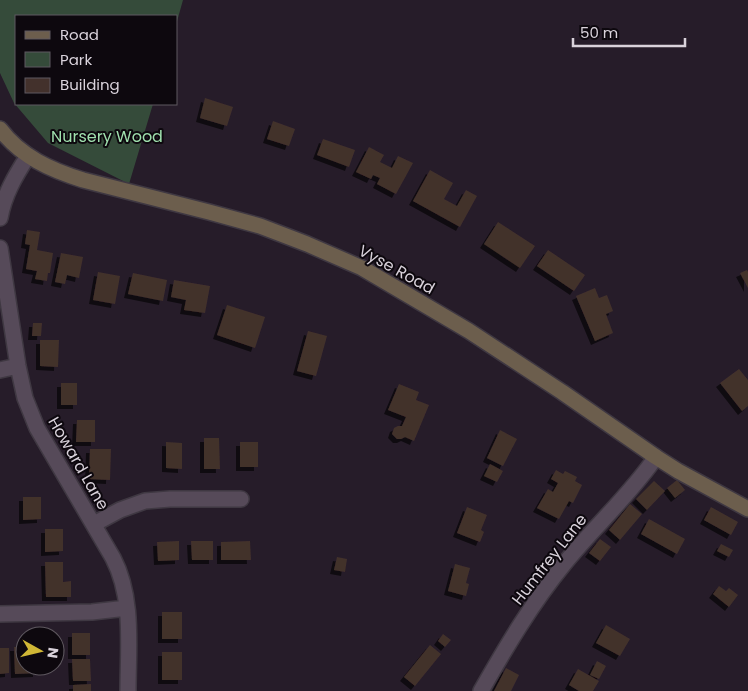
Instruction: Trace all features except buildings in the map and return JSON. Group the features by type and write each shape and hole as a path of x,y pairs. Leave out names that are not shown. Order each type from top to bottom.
{"street":[{"name":"Vyse Road","path":"0,129 10,141 28,156 51,169 83,180 260,226 362,268 469,330 656,458 748,509"},
{"path":"0,218 9,187 28,156"},
{"name":"Howard Lane","path":"0,248 18,366 26,398 37,428 94,524 119,569 123,581 127,608 128,691"},
{"path":"0,370 18,366"},
{"name":"Humfrey Lane","path":"481,691 509,642 543,591 586,537 644,474 656,458"},
{"path":"94,524 120,510 146,501 241,499"},
{"path":"0,614 92,612 127,608"}],"green space":[{"name":"Nursery Wood","path":"0,0 183,0 178,18 178,15 15,15 15,104 0,73"},
{"name":"Nursery Wood","path":"16,105 153,105 129,184 48,143"}]}
